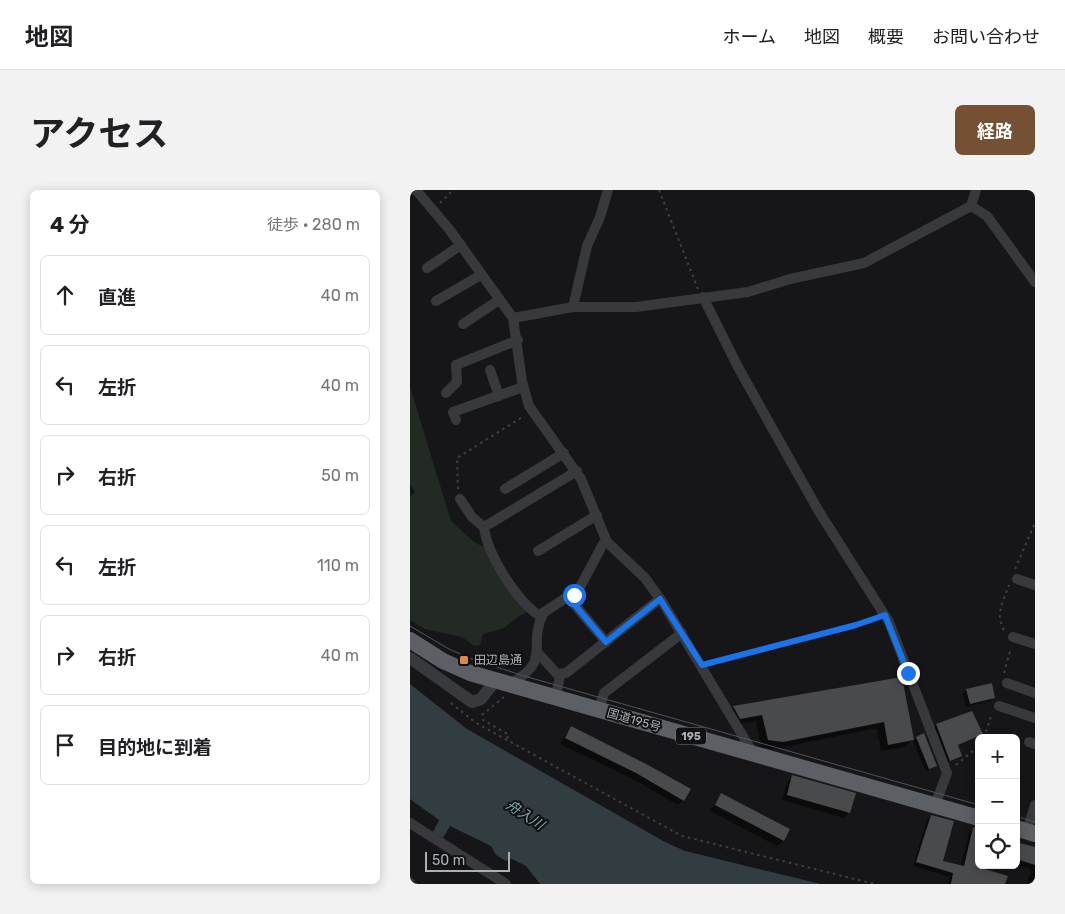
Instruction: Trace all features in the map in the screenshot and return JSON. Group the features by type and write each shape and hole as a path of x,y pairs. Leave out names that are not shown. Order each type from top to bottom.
{"highway":[{"name":"国道195号","path":"410,640 443,662 503,687 556,697 975,817"}],"street":[{"path":"416,190 461,244 513,318 518,340 523,387 532,410 577,471 607,542 645,578 660,599 702,665 723,706 753,753"},
{"path":"573,307 587,246 600,217 608,190"},
{"path":"513,318 573,307 636,306 748,292 790,279 864,263 971,206 976,190"},
{"path":"971,206 982,212 997,227 1035,282"},
{"path":"427,268 461,244"},
{"path":"436,302 482,274"},
{"path":"703,297 738,367 818,510 885,615 946,771 936,805"},
{"path":"463,324 499,300"},
{"path":"446,393 458,382 456,365 518,340"},
{"path":"490,370 499,396"},
{"path":"456,420 453,412 523,387"},
{"path":"505,489 564,453"},
{"path":"484,527 577,471"},
{"path":"460,500 472,517 484,527 500,568 520,598 542,617"},
{"path":"538,552 597,515"},
{"path":"560,675 538,653 536,640 542,617 547,610 569,598 584,583 603,544 607,542"},
{"path":"1017,579 1035,585"},
{"path":"569,598 606,642"},
{"path":"556,697 560,675 606,642 660,599"},
{"path":"599,710 604,693 682,633"},
{"path":"1013,637 1035,644"},
{"path":"410,658 472,702 503,687 530,669 538,653"},
{"path":"1007,683 1035,692"},
{"path":"999,706 1035,718"},
{"path":"1026,831 1035,805"},
{"path":"410,823 506,884"}],"path":[{"path":"433,210 453,190"},
{"path":"659,190 699,293 703,297"},
{"path":"460,500 458,458 532,410"},
{"path":"702,665 856,625 885,615"},
{"path":"503,687 482,715 483,720 509,735 506,740"},
{"path":"446,699 476,723 682,836 875,884"},
{"path":"946,771 950,770 975,749"}],"shaded area":[{"path":"410,387 451,521 474,542 488,549 527,612 504,628 483,634 480,645 474,646 462,637 425,629 410,620"}],"water":[{"name":"舟入川","path":"410,684 467,729 665,842 685,851 821,884 540,884 526,866 510,858 506,861 496,855 491,846 450,826 443,838 433,832 439,820 410,799"}],"building":[{"path":"902,677 914,740 888,745 884,722 783,742 768,740 762,715 740,719 733,706"},
{"path":"992,683 995,698 970,704 966,689"},
{"path":"972,711 983,734 975,734 975,738 958,745 962,756 950,761 936,724"},
{"path":"571,726 691,789 684,801 636,773 565,738"},
{"path":"924,733 937,766 929,769 916,737"},
{"path":"792,775 856,793 850,813 787,795"},
{"path":"721,793 790,829 784,841 715,805"},
{"path":"931,815 954,821 943,861 964,866 973,827 975,827 975,869 984,869 1008,876 1005,884 951,884 953,873 916,862"},
{"path":"1020,843 1035,847 1035,865 1020,860"}],"tram line":[{"path":"410,626 449,649 469,658 524,676 975,804"},
{"path":"1020,817 1035,822"}],"place":[{"name":"田辺島通","path":"464,660"}],"route":[{"path":"574,595 569,598 606,642 660,599 702,665 856,625 885,615 908,673"}]}
